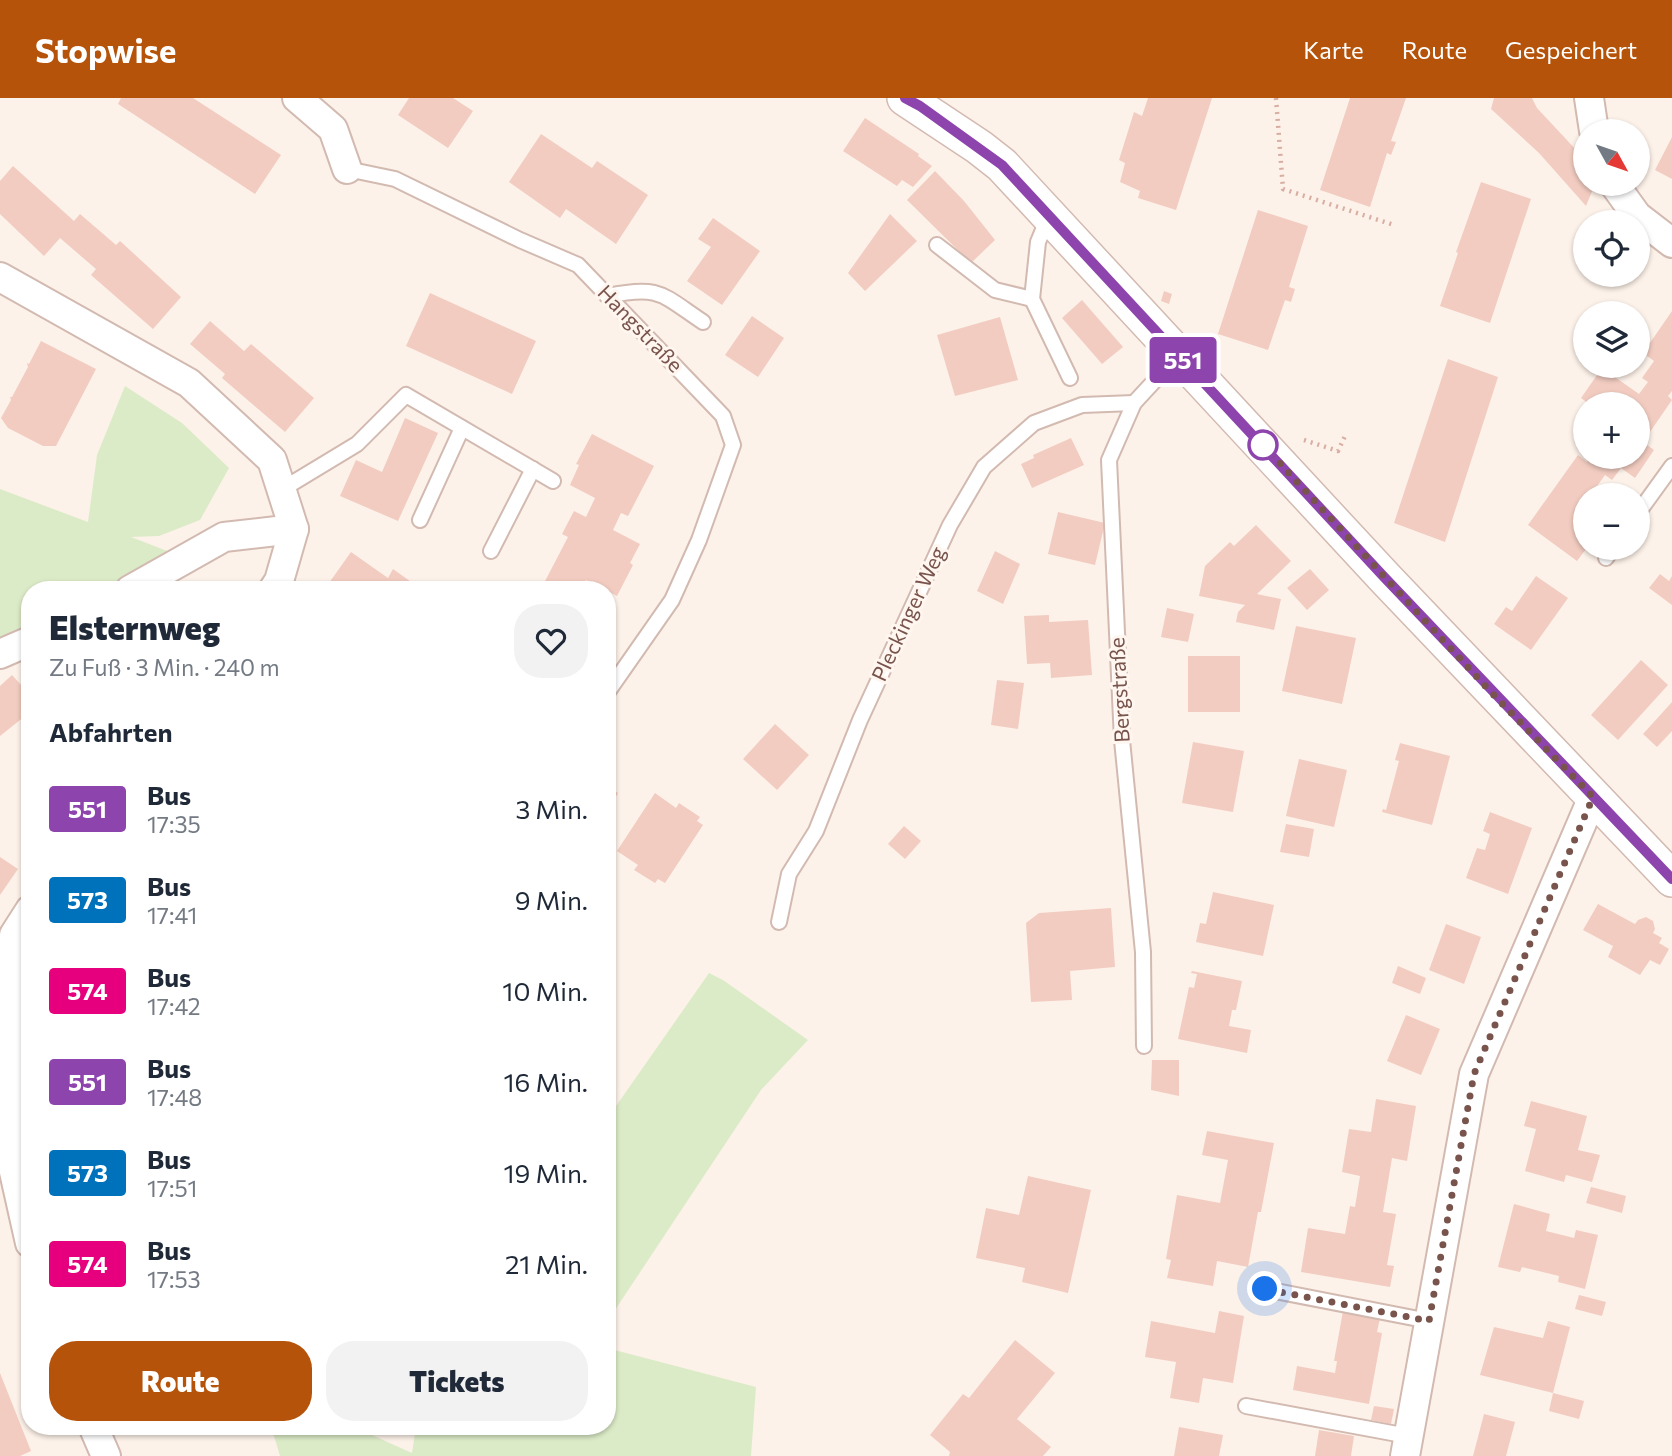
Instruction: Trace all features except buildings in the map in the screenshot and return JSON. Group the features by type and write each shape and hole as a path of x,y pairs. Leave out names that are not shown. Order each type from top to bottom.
{"street":[{"name":"Hangstraße","path":"297,98 333,129 347,169"},
{"path":"905,98 950,126 1002,165 1490,691 1672,879"},
{"path":"1588,98 1592,119"},
{"path":"1623,196 1637,216 1672,243"},
{"path":"0,277 189,383 272,460 294,530 279,581"},
{"path":"146,581 224,537 294,530"},
{"path":"0,654 21,645"},
{"path":"1407,1446 1474,1074 1593,797"},
{"path":"21,924 14,935 10,1154 21,1203"},
{"path":"97,1435 106,1456"}],"lane":[{"name":"Hangstraße","path":"347,169 395,179 578,265 723,415 733,445 699,540 671,600 616,679"},
{"path":"1049,215 1038,242 1032,299 1070,378"},
{"path":"937,245 995,290 1032,299"},
{"path":"607,296 637,290 658,292 703,322"},
{"name":"Bergstraße","path":"1143,1046 1143,952 1122,740 1109,460 1135,403 1159,376 1182,359"},
{"path":"281,490 357,444 406,395 554,481"},
{"name":"Pleckinger Weg","path":"779,922 789,874 816,831 860,720 950,525 984,467 1034,423 1082,405 1135,403"},
{"path":"420,520 462,428"},
{"path":"1650,496 1672,466"},
{"path":"491,551 533,469"},
{"path":"1265,1289 1429,1321"},
{"path":"1245,1406 1407,1446"}],"path":[{"path":"1276,98 1283,189 1394,225"},
{"path":"1301,439 1338,451 1345,436"}],"green space":[{"path":"125,386 182,423 229,468 200,520 159,536 131,537 175,554 121,581 21,581 21,630 0,641 0,489 88,522 97,455"},
{"path":"709,973 808,1040 761,1090 616,1308 616,1106"},
{"path":"616,1350 756,1387 751,1456 280,1456 274,1435 372,1435 412,1453 415,1435 616,1435"}],"bus line":[{"name":"551","path":"905,98 1002,165 1490,691 1672,879"}],"route":[{"path":"1263,445 1490,691 1593,797 1474,1074 1429,1321 1265,1289"}]}
